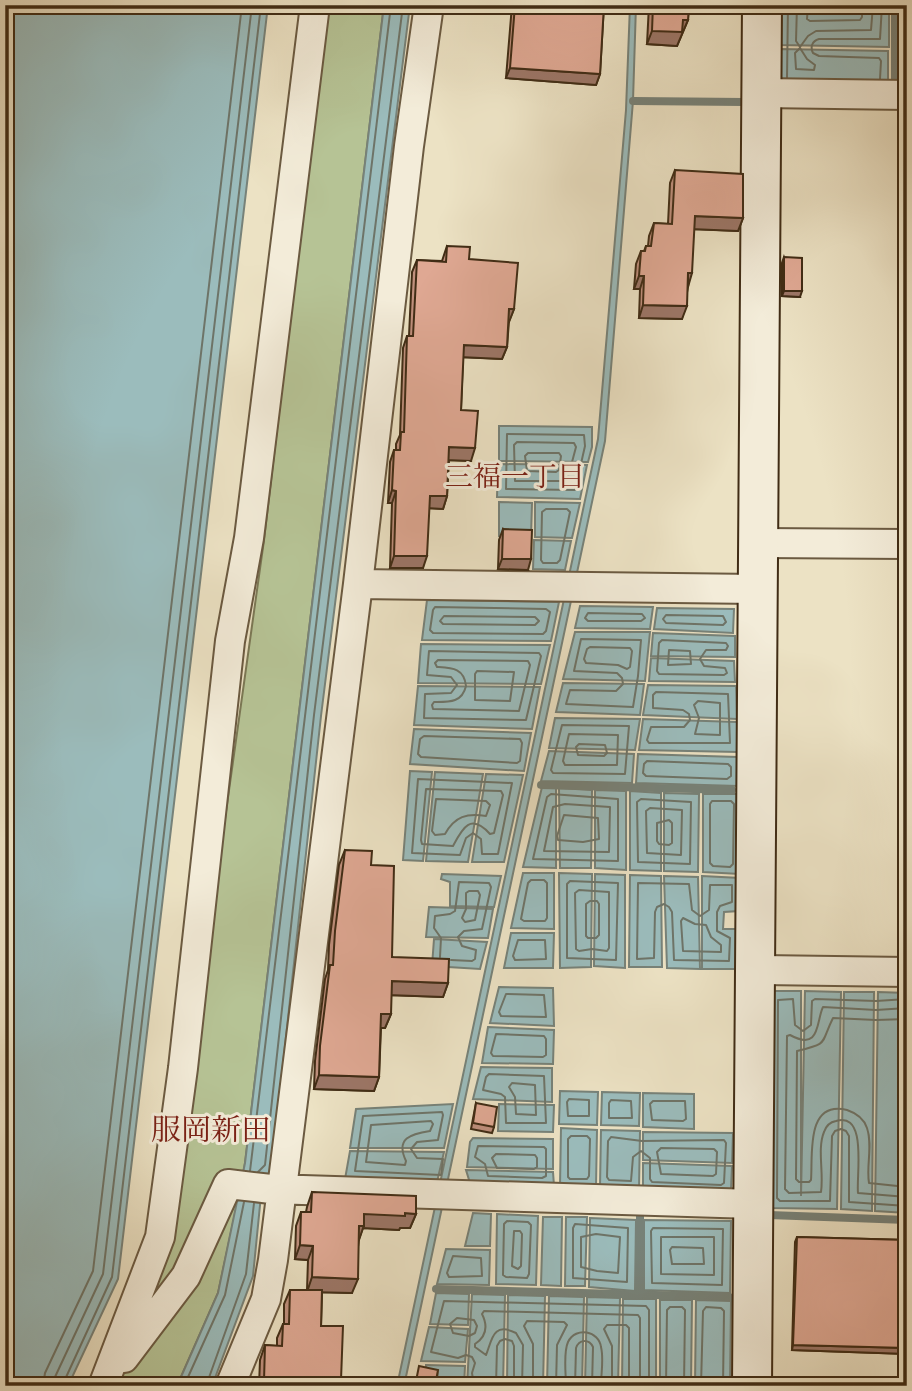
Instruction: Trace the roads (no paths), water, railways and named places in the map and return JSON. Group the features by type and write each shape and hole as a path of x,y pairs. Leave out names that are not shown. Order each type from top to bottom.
{"street":[{"path":"105,1380 160,1237 189,1013 230,641 249,537 315,5"},
{"path":"230,1386 266,1298 274,1260 276,1190 358,584 407,160 429,5"},
{"path":"752,1386 762,5"},
{"path":"761,93 907,95"},
{"path":"758,543 907,544"},
{"path":"358,584 757,589"},
{"path":"755,970 907,972"},
{"path":"105,1380 186,1276 228,1184 276,1190 753,1204"}],"water":[{"path":"5,5 268,5 118,1279 68,1386 5,1386"},
{"path":"384,5 410,5 321,716 271,1174 263,1175 253,1276 212,1386 177,1386 218,1293 245,1163"},
{"path":"630,5 636,5 633,101 605,441 404,1386 397,1386 598,439 626,110"},
{"path":"780,5 889,5 889,9"},
{"path":"780,10 889,12 889,47 780,45"},
{"path":"899,11 907,11 907,87 898,87"},
{"path":"780,49 888,51 888,87 779,86"},
{"path":"499,426 592,427 592,447 588,462 499,461"},
{"path":"498,464 587,465 580,499 497,497"},
{"path":"499,502 532,503 531,537 499,536"},
{"path":"535,502 580,503 572,538 535,537"},
{"path":"534,540 571,541 565,570 533,569"},
{"path":"427,600 559,602 551,641 422,640"},
{"path":"580,606 653,607 650,629 575,628"},
{"path":"657,608 734,609 733,633 654,629"},
{"path":"575,632 650,632 645,681 563,679"},
{"path":"653,633 735,636 735,657 651,656"},
{"path":"421,644 550,645 541,684 418,683"},
{"path":"651,658 734,661 735,682 649,681"},
{"path":"563,683 644,684 640,715 556,712"},
{"path":"648,685 736,686 737,719 643,715"},
{"path":"418,686 540,687 532,729 414,725"},
{"path":"555,718 640,719 635,750 549,748"},
{"path":"643,719 737,722 738,752 639,750"},
{"path":"414,729 531,733 524,771 410,764"},
{"path":"549,751 634,754 632,783 541,781"},
{"path":"638,754 738,757 738,786 636,783"},
{"path":"410,771 432,772 423,861 403,860"},
{"path":"435,772 483,774 468,862 426,861"},
{"path":"486,774 523,775 504,862 472,862"},
{"path":"542,787 556,787 556,868 523,867"},
{"path":"559,788 592,790 591,868 560,868"},
{"path":"595,790 626,791 626,870 595,868"},
{"path":"630,791 661,793 661,871 630,870"},
{"path":"664,793 699,794 698,872 664,871"},
{"path":"703,794 741,794 740,874 703,872"},
{"path":"523,873 554,873 554,929 511,928"},
{"path":"559,873 592,874 591,967 560,968"},
{"path":"442,874 501,876 494,907 450,906 450,882 441,879"},
{"path":"595,874 625,875 625,968 594,966"},
{"path":"630,875 661,876 662,967 629,967"},
{"path":"664,876 698,877 700,969 667,968"},
{"path":"702,876 740,878 739,911 724,912 723,929 738,929 737,969 702,969"},
{"path":"429,907 493,909 488,938 426,937"},
{"path":"511,933 554,933 553,968 504,968"},
{"path":"434,939 487,942 480,969 432,966"},
{"path":"499,987 553,988 554,1026 490,1023"},
{"path":"771,991 801,991 801,1196 805,991 841,992 837,1209 770,1208"},
{"path":"844,992 874,992 872,1211 841,1209"},
{"path":"878,992 907,993 907,1213 875,1211"},
{"path":"488,1027 554,1030 553,1064 482,1063"},
{"path":"481,1067 552,1068 552,1102 473,1099"},
{"path":"560,1091 598,1092 597,1125 559,1124"},
{"path":"602,1092 640,1093 639,1126 601,1125"},
{"path":"643,1093 694,1094 694,1129 643,1127"},
{"path":"453,1104 444,1148 350,1148 356,1109"},
{"path":"499,1104 554,1105 553,1132 498,1131"},
{"path":"561,1128 597,1130 596,1187 560,1186"},
{"path":"601,1130 640,1131 639,1189 600,1187"},
{"path":"643,1132 733,1133 732,1163 643,1160"},
{"path":"473,1138 553,1139 553,1169 467,1167 470,1142"},
{"path":"350,1151 444,1152 437,1182 345,1179"},
{"path":"643,1163 732,1166 731,1189 727,1192 643,1189"},
{"path":"466,1170 553,1172 554,1186 470,1183"},
{"path":"473,1213 491,1214 490,1246 465,1246"},
{"path":"497,1214 538,1216 536,1285 496,1284"},
{"path":"543,1217 562,1217 561,1286 541,1285"},
{"path":"566,1217 587,1217 585,1286 565,1286"},
{"path":"590,1218 636,1220 635,1291 589,1287"},
{"path":"644,1220 731,1221 730,1293 644,1290"},
{"path":"446,1249 490,1250 489,1285 437,1284"},
{"path":"436,1293 469,1294 468,1325 430,1324"},
{"path":"472,1294 505,1295 503,1386 467,1386"},
{"path":"508,1295 545,1296 543,1386 507,1386"},
{"path":"549,1296 584,1297 582,1386 547,1386"},
{"path":"587,1297 620,1298 618,1386 585,1386"},
{"path":"623,1299 656,1299 656,1386 622,1386"},
{"path":"660,1300 692,1300 691,1386 660,1386"},
{"path":"696,1300 731,1301 730,1385 695,1386"},
{"path":"429,1327 468,1329 465,1362 421,1361"},
{"path":"426,1365 465,1366 464,1386 437,1386 438,1371 426,1370"}],"waterway":[{"path":"895,5 895,88"},
{"path":"633,101 744,102"},
{"path":"541,785 732,790"},
{"path":"640,1213 640,1294"},
{"path":"769,1215 907,1220"},
{"path":"436,1289 729,1297"}],"district":[{"name":"三福一丁目","path":"515,479"},
{"name":"服岡新田","path":"211,1132"}]}
